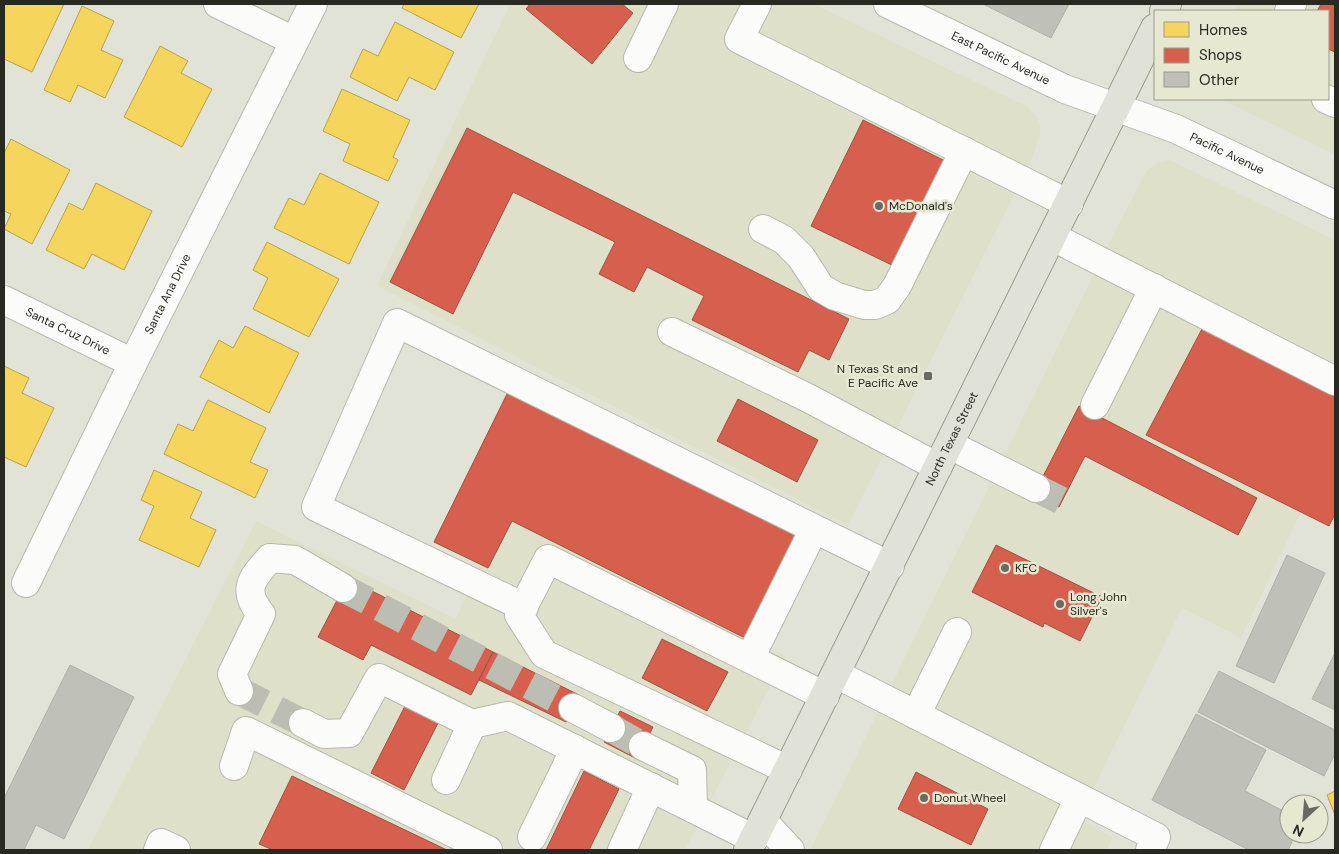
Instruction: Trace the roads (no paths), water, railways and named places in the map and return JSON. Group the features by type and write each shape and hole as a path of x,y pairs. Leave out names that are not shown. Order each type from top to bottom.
{"main road":[{"name":"North Texas Street","path":"755,836 1154,30"}],"street":[{"path":"218,4 294,41"},
{"name":"Santa Ana Drive","path":"26,584 133,363 313,4"},
{"path":"638,58 664,4"},
{"path":"757,4 739,39 1069,204"},
{"name":"East Pacific Avenue","path":"898,6 1065,89 1116,107"},
{"name":"Pacific Avenue","path":"1116,107 1176,129 1335,205"},
{"path":"763,229 784,240 801,257 821,288 848,301 875,305 887,300 897,286 964,151"},
{"path":"1053,237 1335,381"},
{"path":"1095,405 1154,288"},
{"name":"Santa Cruz Drive","path":"4,300 133,363"},
{"path":"524,606 316,507 397,323 890,566"},
{"path":"672,332 808,398 944,456 1036,488"},
{"path":"750,658 814,529"},
{"path":"239,691 232,674 261,614 252,604 249,590 256,573 270,558 295,560 343,588"},
{"path":"788,770 544,654 519,615 548,559 750,658 916,715 1156,837 1150,850"},
{"path":"916,715 957,632"},
{"path":"303,723 324,734 348,733 379,678 472,724 508,716 693,808 790,850"},
{"path":"573,708 611,728"},
{"path":"446,780 472,724"},
{"path":"234,766 246,731 488,850"},
{"path":"643,746 692,770 693,808"},
{"path":"532,837 575,750"},
{"path":"622,850 651,787"},
{"path":"1054,850 1079,798"},
{"path":"158,850 161,844 176,850"}],"tunnel":[{"path":"1036,488 1062,501"},
{"path":"343,588 573,708"},
{"path":"239,691 303,723"},
{"path":"611,728 643,746"}],"place":[{"name":"McDonald's","path":"879,206"},
{"name":"N Texas St and E Pacific Ave","path":"928,376"},
{"name":"KFC","path":"1005,568"},
{"name":"Long John Silver's","path":"1060,604"},
{"name":"Donut Wheel","path":"924,798"}]}
